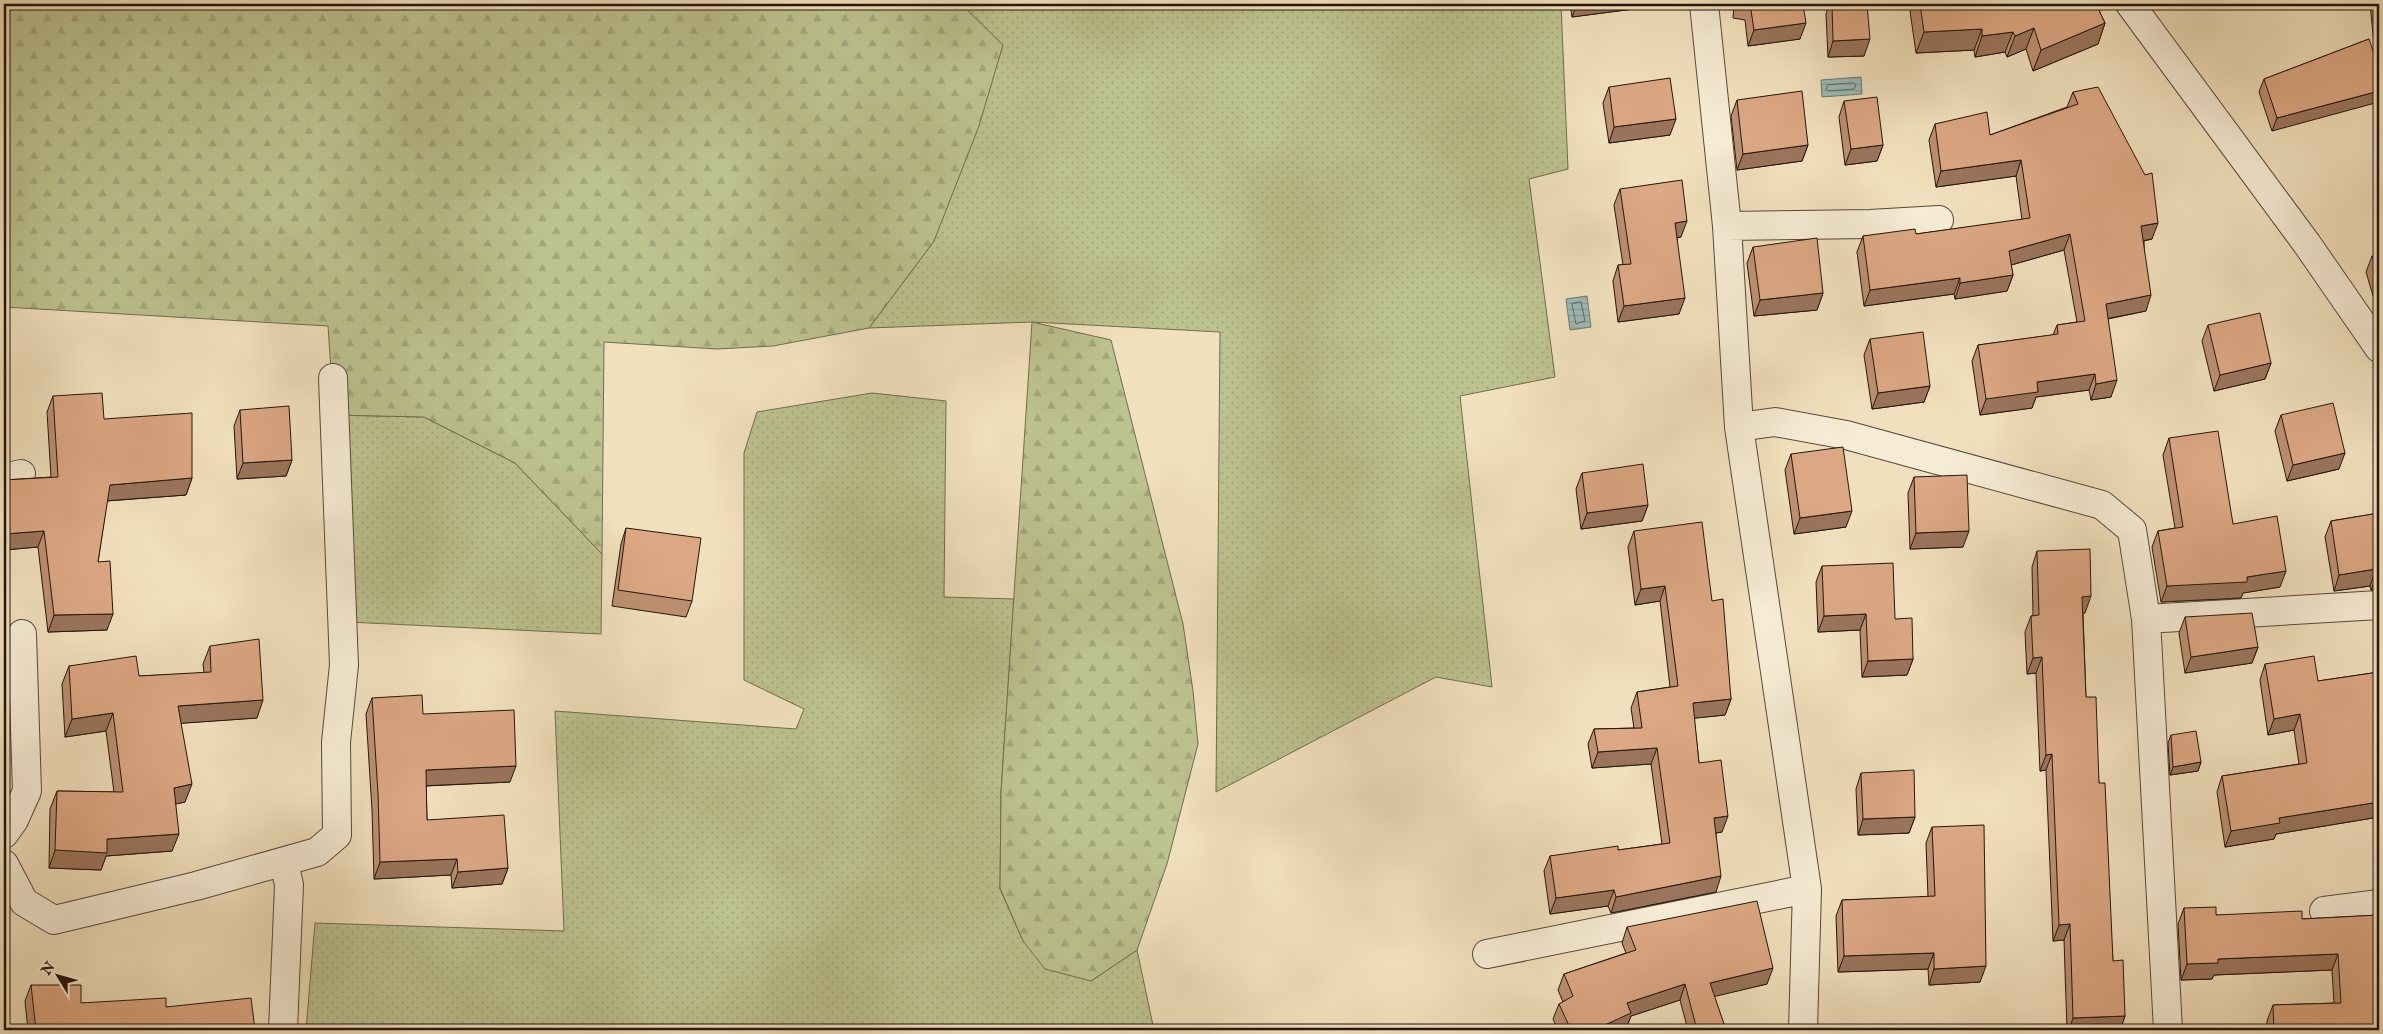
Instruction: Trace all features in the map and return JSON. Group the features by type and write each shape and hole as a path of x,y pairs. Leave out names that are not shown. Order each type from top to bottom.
{"street":[{"path":"1704,4 1728,226 1740,426 1807,889 1803,1030"},
{"path":"2130,4 2308,244 2379,348"},
{"path":"1728,226 1870,224 1940,220"},
{"path":"4,864 24,902 54,920 196,886 284,862 317,852 337,835 336,742 344,666 333,378"},
{"path":"1740,426 1775,422 1846,434 2102,505 2132,530 2146,619 2168,1030"},
{"path":"2146,619 2379,605"},
{"path":"4,834 14,820 27,791 22,634"},
{"path":"283,1030 289,884 284,862"},
{"path":"1487,954 1807,889"},
{"path":"2324,911 2379,904"}],"green space":[{"path":"4,4 961,4 1003,45 979,126 934,241 869,328 773,346 717,349 604,342 602,554 515,463 424,417 334,415 328,326 4,307"},
{"path":"961,4 1561,4 1568,169 1529,179 1555,377 1460,396 1492,687 1436,677 1216,792 1220,332 1032,322 869,328 934,241 1003,45"},
{"path":"1032,322 1111,340 1183,624 1193,691 1198,744 1167,864 1137,950 1091,981 1045,969 1023,941 1000,888 1001,792"},
{"path":"872,393 946,401 944,597 1014,599 1001,792 1000,889 1023,941 1091,981 1137,950 1154,1030 306,1030 315,923 564,931 555,711 796,729 804,709 744,680 744,453 757,412"},
{"path":"334,415 424,417 515,463 602,554 601,634 347,622"}],"water":[{"path":"1861,77 1862,94 1822,97 1821,80"},
{"path":"1587,296 1591,327 1570,330 1566,299"}],"building":[{"path":"1750,4 1803,4 1806,23 1754,30"},
{"path":"1832,4 1867,4 1870,39 1833,41"},
{"path":"1920,4 2096,4 2105,23 2041,50 2034,28 2015,36 2013,32 1982,36 1982,29 1924,32"},
{"path":"2377,4 2379,4 2379,25"},
{"path":"2369,39 2379,69 2379,91 2277,118 2264,79"},
{"path":"1670,78 1676,119 1614,127 1609,87"},
{"path":"2098,87 2145,175 2152,173 2158,223 2141,226 2151,295 2106,304 2117,380 2096,384 2095,374 2037,382 2038,392 1986,399 1978,345 2058,334 2057,325 2085,321 2070,234 2009,251 2013,275 1960,283 1960,278 1870,290 1863,236 1915,229 1916,234 2030,218 2021,160 1941,171 1935,124 1987,112 1990,135 2078,104 2073,92"},
{"path":"1802,91 1808,145 1743,154 1737,100"},
{"path":"1877,97 1883,145 1851,149 1844,101"},
{"path":"1682,180 1687,221 1675,223 1685,298 1624,306 1618,265 1631,264 1620,189"},
{"path":"1817,238 1823,293 1760,300 1753,247"},
{"path":"2379,254 2379,280 2372,256"},
{"path":"2260,313 2271,363 2220,375 2208,325"},
{"path":"1923,332 1930,386 1878,393 1870,339"},
{"path":"102,393 104,419 192,413 192,478 110,485 98,562 110,561 113,614 54,615 44,531 4,534 4,480 58,477 53,396"},
{"path":"2333,403 2345,453 2293,465 2281,415"},
{"path":"289,406 292,460 243,463 240,410"},
{"path":"2218,431 2233,524 2277,516 2286,571 2247,577 2247,582 2167,586 2158,531 2183,527 2169,438"},
{"path":"1843,447 1852,511 1800,518 1791,454"},
{"path":"1643,464 1648,505 1587,513 1582,473"},
{"path":"1967,475 1969,531 1916,533 1914,477"},
{"path":"2379,513 2379,574 2377,574 2376,569 2339,575 2331,521"},
{"path":"1702,522 1712,601 1723,599 1731,699 1693,703 1699,763 1721,760 1728,816 1714,818 1721,876 1616,897 1614,890 1556,898 1550,856 1618,846 1618,850 1670,843 1657,748 1598,752 1594,729 1642,728 1637,692 1678,686 1665,586 1641,589 1634,531"},
{"path":"626,528 701,538 692,601 618,590"},
{"path":"2090,549 2091,596 2082,597 2086,697 2096,697 2099,783 2105,783 2113,961 2123,960 2125,1016 2073,1018 2070,924 2059,925 2052,754 2046,755 2042,657 2033,658 2031,616 2039,615 2037,551"},
{"path":"1893,563 1895,619 1912,618 1913,659 1868,661 1866,614 1824,616 1822,566"},
{"path":"2252,613 2258,647 2191,657 2185,617"},
{"path":"259,639 263,700 178,706 192,784 174,788 179,834 107,839 107,853 55,850 57,791 123,792 113,713 72,719 69,666 136,656 139,676 211,672 210,646"},
{"path":"2314,656 2318,681 2379,672 2379,802 2279,818 2280,823 2231,831 2222,776 2307,763 2300,714 2274,719 2265,664"},
{"path":"422,695 423,714 514,710 516,766 426,770 427,820 504,815 508,868 458,872 457,859 380,862 372,698"},
{"path":"2196,731 2201,762 2173,767 2171,735"},
{"path":"1914,770 1915,817 1863,819 1861,773"},
{"path":"1984,825 1986,966 1934,969 1934,953 1844,956 1842,900 1935,896 1932,827"},
{"path":"1757,901 1773,968 1710,983 1726,1030 1697,1030 1685,984 1627,1003 1631,1013 1594,1030 1571,1030 1559,1004 1573,996 1564,974 1636,950 1627,927"},
{"path":"2216,907 2216,915 2302,911 2302,919 2379,915 2379,1030 2274,1030 2273,1005 2341,1003 2338,954 2218,959 2218,963 2187,964 2184,908"},
{"path":"31,985 81,985 81,1003 166,998 166,1007 251,998 255,1030 36,1030"}]}
